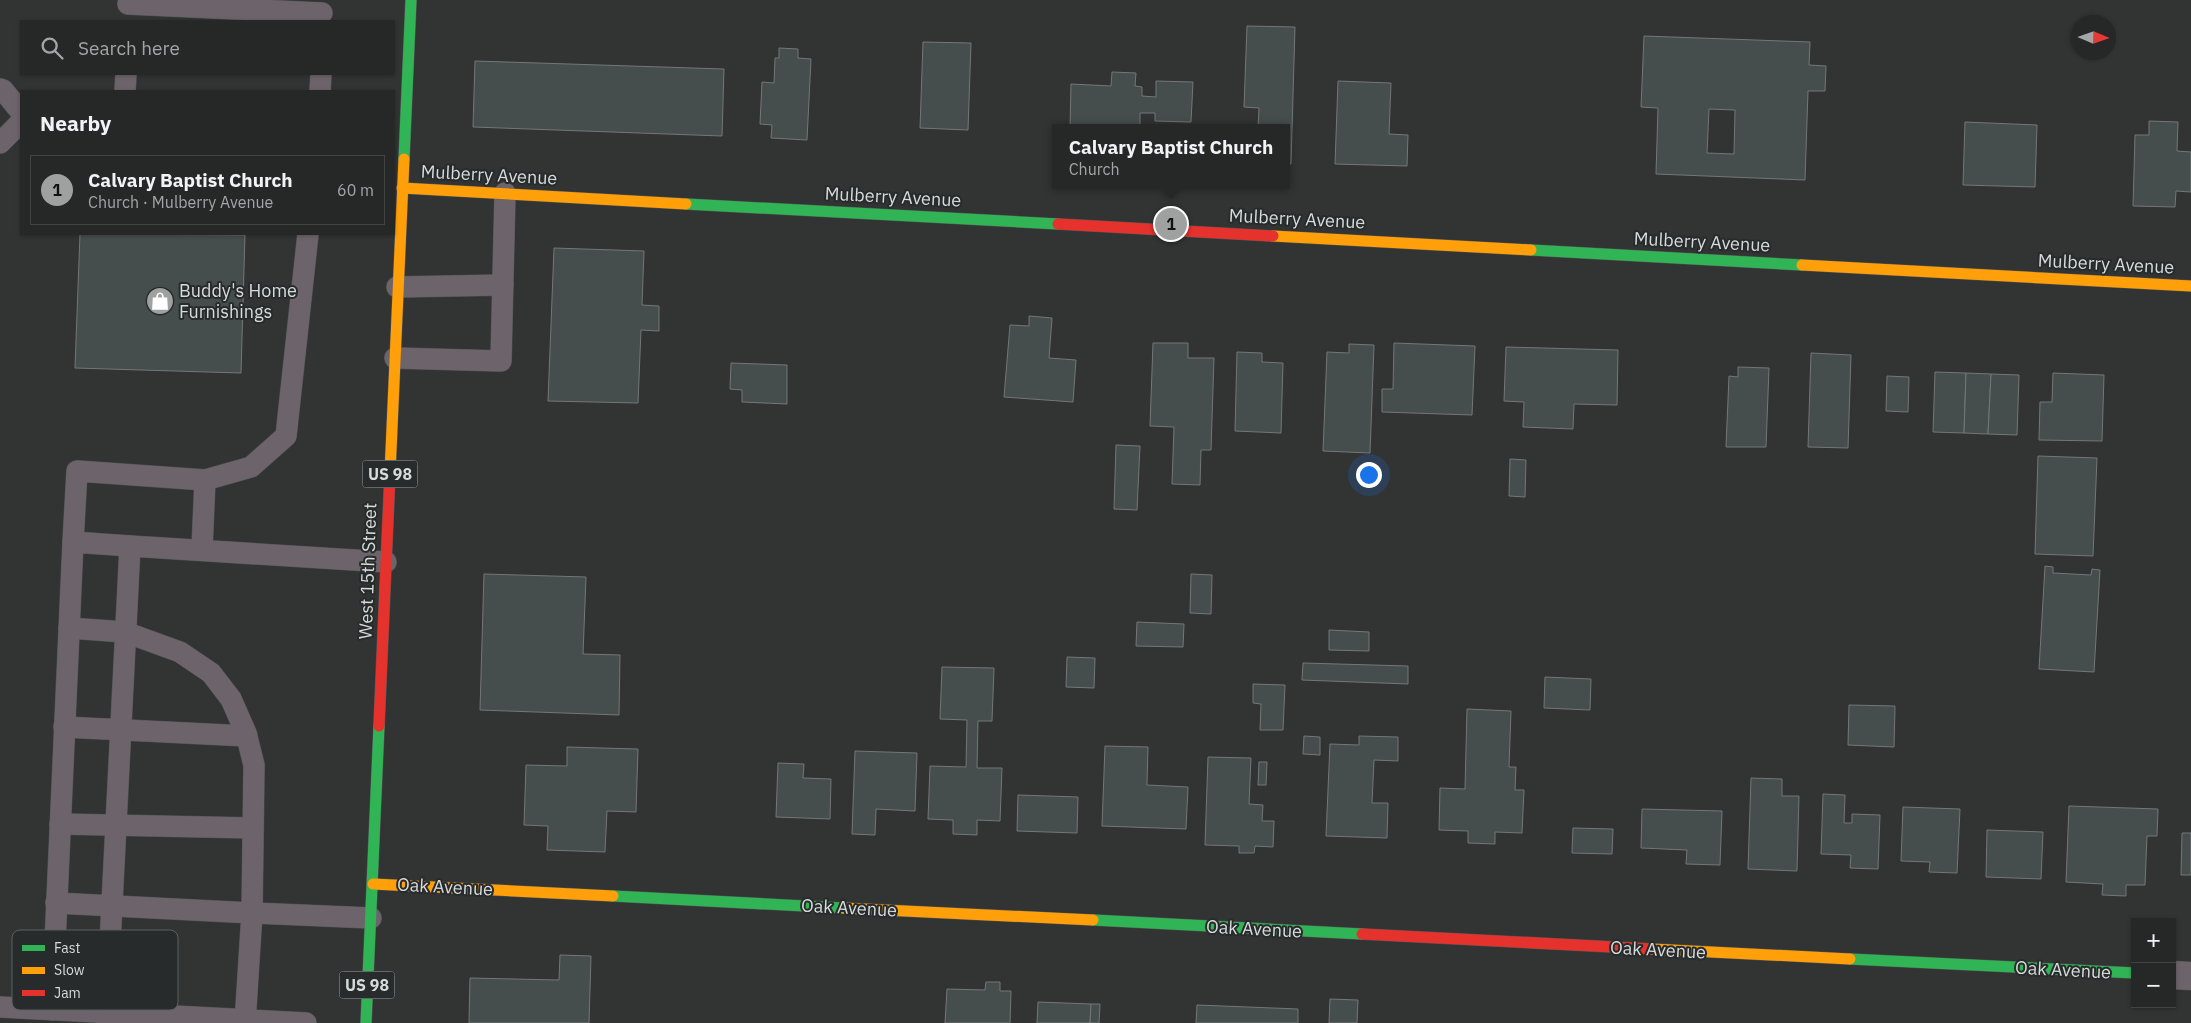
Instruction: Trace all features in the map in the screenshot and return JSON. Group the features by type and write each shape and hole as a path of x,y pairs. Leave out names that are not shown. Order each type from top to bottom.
{"main road":[{"name":"West 15th Street","path":"366,1023 402,188 399,147 411,0"},
{"name":"Mulberry Avenue","path":"402,188 2191,286"},
{"name":"Oak Avenue","path":"373,884 2131,973"}],"street":[{"path":"2176,975 2191,976"}],"lane":[{"path":"128,9 322,11"},
{"path":"125,90 126,75"},
{"path":"320,90 321,75"},
{"path":"0,89 3,90 20,111"},
{"path":"0,143 20,123"},
{"path":"395,358 501,361 505,193"},
{"path":"55,930 77,471 205,480 251,467 286,436 308,235"},
{"path":"397,287 502,285"},
{"path":"202,549 205,480"},
{"path":"73,542 386,562"},
{"path":"110,930 130,546"},
{"path":"69,628 125,632 180,652 211,673 231,699 247,736 254,765 252,913 245,1021"},
{"path":"64,727 247,736"},
{"path":"60,824 253,828"},
{"path":"56,903 371,918"},
{"path":"52,1010 107,1018 306,1023"}],"building":[{"path":"1247,26 1295,27 1291,164 1290,124 1258,124 1259,108 1244,107"},
{"path":"1644,36 1810,42 1809,65 1826,66 1825,91 1808,91 1805,180 1656,174 1658,108 1641,107","holes":["1709,109 1735,110 1734,154 1707,153"]},
{"path":"923,42 971,43 968,130 920,128"},
{"path":"779,48 798,49 798,58 811,59 807,140 771,138 772,125 760,124 762,82 774,83 775,58 779,58"},
{"path":"475,61 724,69 722,136 473,127"},
{"path":"1112,72 1136,73 1135,86 1142,87 1142,96 1156,97 1156,81 1193,82 1191,122 1155,121 1155,113 1140,113 1140,124 1070,124 1071,84 1111,86"},
{"path":"1338,81 1391,83 1389,134 1408,135 1407,166 1335,164"},
{"path":"2149,121 2178,122 2177,151 2191,152 2191,192 2176,191 2175,207 2133,206 2135,135 2149,135"},
{"path":"1965,122 2037,125 2035,187 1963,185"},
{"name":"Buddy's Home Furnishings","path":"80,235 245,235 241,373 75,368"},
{"path":"554,248 644,251 642,305 659,306 659,331 641,330 638,403 548,401"},
{"path":"1029,316 1052,318 1049,358 1076,360 1073,402 1004,397 1010,325 1029,326"},
{"path":"1153,343 1188,343 1188,358 1214,358 1211,450 1201,450 1200,485 1172,484 1174,427 1150,426"},
{"path":"1394,343 1475,346 1472,415 1382,412 1382,389 1393,389"},
{"path":"1349,344 1374,345 1370,453 1323,451 1327,352 1349,353"},
{"path":"1506,347 1618,350 1617,405 1574,404 1573,429 1523,427 1524,402 1504,401"},
{"path":"1237,352 1262,353 1262,362 1283,363 1281,433 1235,431"},
{"path":"1811,353 1851,355 1848,448 1808,447"},
{"path":"731,363 787,365 787,404 742,402 742,390 730,389"},
{"path":"1738,367 1769,368 1766,447 1726,447 1729,376 1738,377"},
{"path":"1935,372 1966,373 1964,433 1933,432"},
{"path":"1966,373 1991,374 1988,434 1964,433"},
{"path":"2053,373 2104,375 2102,441 2039,440 2040,402 2052,402"},
{"path":"1991,374 2019,375 2017,435 1988,434"},
{"path":"1887,376 1909,377 1908,412 1886,411"},
{"path":"1116,445 1140,446 1137,510 1114,509"},
{"path":"2038,456 2097,458 2093,556 2035,554"},
{"path":"1510,459 1526,460 1525,497 1509,496"},
{"path":"2045,566 2053,567 2053,573 2091,575 2092,569 2100,570 2094,672 2039,669"},
{"path":"484,574 586,577 583,654 620,655 619,715 480,710"},
{"path":"1191,574 1212,575 1211,614 1190,613"},
{"path":"1137,622 1184,624 1183,647 1136,646"},
{"path":"1329,630 1369,632 1369,651 1329,650"},
{"path":"1067,657 1095,658 1094,688 1066,687"},
{"path":"1303,663 1408,666 1408,684 1302,680"},
{"path":"942,667 994,668 992,721 978,721 977,768 1002,768 1000,821 977,820 977,835 953,834 953,820 928,819 930,766 966,767 967,720 940,719"},
{"path":"1545,677 1591,679 1590,710 1544,708"},
{"path":"1253,684 1285,685 1283,730 1260,730 1261,704 1253,703"},
{"path":"1849,705 1895,706 1894,747 1848,745"},
{"path":"1467,709 1511,711 1509,767 1516,767 1515,790 1524,790 1522,833 1495,832 1495,844 1468,843 1468,831 1439,830 1440,788 1465,789"},
{"path":"1304,736 1320,737 1320,755 1303,754"},
{"path":"1359,736 1398,737 1398,761 1374,760 1372,803 1388,803 1387,838 1326,836 1330,744 1359,745"},
{"path":"1105,746 1148,747 1147,785 1188,787 1186,829 1102,826"},
{"path":"567,747 638,749 636,812 607,811 605,852 547,850 548,826 524,825 526,765 567,766"},
{"path":"855,751 917,753 915,811 876,809 875,835 852,834"},
{"path":"1208,757 1251,758 1249,804 1263,805 1262,821 1274,821 1273,847 1255,846 1254,853 1239,853 1239,846 1205,845"},
{"path":"1259,762 1267,762 1266,785 1258,785"},
{"path":"778,763 804,764 803,778 831,779 830,819 776,817"},
{"path":"1751,778 1782,779 1782,796 1799,796 1797,871 1748,869"},
{"path":"1823,794 1845,795 1844,823 1852,823 1852,814 1880,815 1878,869 1850,868 1851,855 1821,854"},
{"path":"1018,795 1078,797 1077,833 1017,831"},
{"path":"2069,806 2158,809 2157,836 2147,836 2145,885 2126,885 2126,896 2102,895 2103,884 2066,882"},
{"path":"1903,807 1960,809 1957,873 1929,872 1930,862 1901,861"},
{"path":"1642,809 1722,811 1720,865 1686,864 1687,850 1641,848"},
{"path":"1573,828 1613,829 1612,854 1572,853"},
{"path":"1987,830 2043,832 2041,879 1986,877"},
{"path":"2182,833 2191,833 2191,875 2181,875"},
{"path":"560,955 591,956 589,1023 469,1023 470,978 559,980"},
{"path":"986,982 1000,982 1000,991 1011,991 1010,1023 945,1023 947,989 985,990"},
{"path":"1330,999 1358,1000 1357,1023 1329,1023"},
{"path":"1038,1002 1091,1004 1090,1023 1037,1023"},
{"path":"1091,1004 1100,1004 1099,1023 1090,1023"},
{"path":"1197,1005 1298,1009 1298,1023 1196,1023"}],"traffic: fast":[{"path":"404,159 411,0"},
{"path":"686,204 1058,224"},
{"path":"1531,250 1802,265"},
{"path":"366,1023 379,726"},
{"path":"613,896 843,908"},
{"path":"1093,920 1362,934"},
{"path":"1850,959 2131,973"}],"traffic: slow":[{"path":"390,473 404,159"},
{"path":"402,188 686,204"},
{"path":"1273,236 1531,250"},
{"path":"1802,265 2191,286"},
{"path":"373,884 613,896"},
{"path":"843,908 1093,920"},
{"path":"1652,949 1850,959"}],"traffic: jam":[{"path":"1058,224 1273,236"},
{"path":"379,726 390,473"},
{"path":"1362,934 1652,949"}],"place":[{"name":"Calvary Baptist Church","path":"1171,224"},
{"name":"Buddy's Home Furnishings","path":"160,301"}]}
